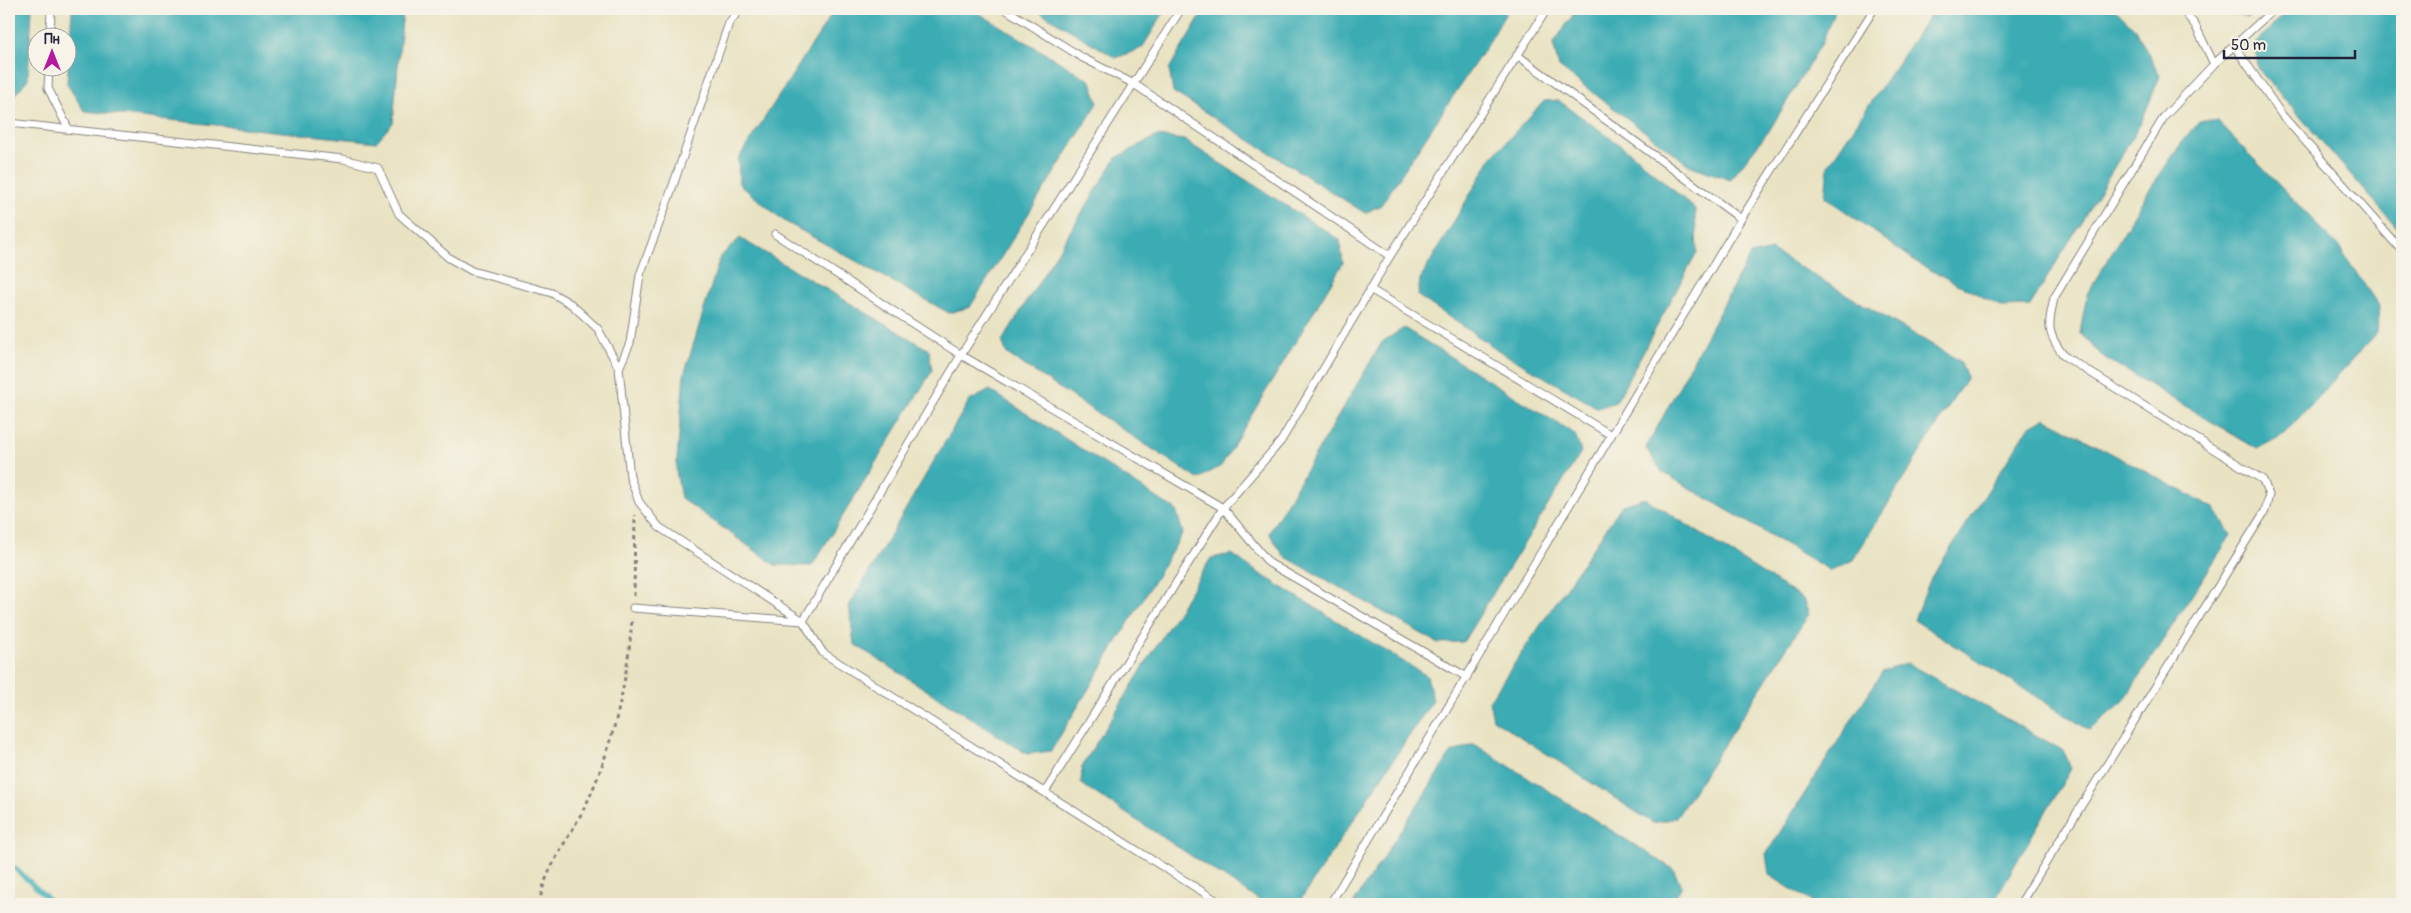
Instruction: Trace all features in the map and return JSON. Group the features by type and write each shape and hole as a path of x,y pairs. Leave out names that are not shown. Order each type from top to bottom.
{"lane":[{"path":"50,28 51,9"},
{"path":"619,368 628,350 637,284 649,246 670,197 729,24 740,9"},
{"path":"1005,9 1083,58 1134,84 1390,256"},
{"path":"802,621 961,355 1181,9"},
{"path":"1044,792 1223,508 1281,441 1390,256 1547,9"},
{"path":"1330,904 1741,219 1874,9"},
{"path":"2182,9 2196,25 2214,64"},
{"path":"2020,904 2265,511 2269,495 2263,480 2064,356 2052,340 2049,321 2054,298 2164,117 2214,64 2235,47 2274,9"},
{"path":"2235,47 2282,115 2402,251"},
{"path":"1517,55 1741,219"},
{"path":"48,78 48,88 68,128"},
{"path":"9,123 343,159 378,168 399,214 449,258 472,271 541,289 571,304 598,329 619,368 634,491 643,510 659,527 802,621 823,653 1222,904"},
{"path":"776,234 961,355 1223,508 1269,563 1467,677"},
{"path":"1370,289 1612,435"},
{"path":"633,608 802,621"}],"path":[{"path":"540,904 545,881 583,812 601,767 627,671 635,560 634,491"}],"water":[{"path":"9,9 32,9 31,28 28,28 28,79 10,101"},
{"path":"72,9 403,9 393,123 376,142 84,111 67,84 67,78 78,78 78,28 71,28"},
{"path":"835,9 972,9 1091,81 1098,103 970,307 949,313 784,221 739,184 738,159"},
{"path":"1035,9 1166,9 1142,48 1116,58"},
{"path":"1205,9 1508,9 1491,39 1381,205 1365,213 1173,92 1169,69"},
{"path":"1577,9 1835,9 1822,43 1769,131 1730,180 1689,165 1559,67 1553,44"},
{"path":"1934,9 2115,9 2135,29 2160,76 2141,123 2030,306 2002,307 1921,265 1825,197 1828,166"},
{"path":"2223,9 2255,9 2248,18 2225,12"},
{"path":"2289,9 2402,9 2402,233 2259,70 2254,45"},
{"path":"1558,100 1634,155 1695,209 1697,252 1616,402 1598,408 1501,352 1418,296 1420,279 1492,157 1544,101"},
{"path":"2199,121 2217,121 2338,246 2379,306 2377,333 2283,435 2257,449 2102,356 2080,333 2087,294 2144,198 2184,139"},
{"path":"1157,136 1184,140 1340,240 1343,263 1221,466 1198,479 1007,354 1002,341 1116,158"},
{"path":"740,238 929,350 932,371 812,566 775,565 681,498 676,471 684,375 720,257"},
{"path":"1771,250 1960,361 1967,377 1853,560 1831,571 1662,472 1646,448 1750,255"},
{"path":"1404,328 1575,434 1581,452 1463,642 1438,643 1284,556 1269,533 1382,342"},
{"path":"990,390 1176,510 1183,533 1051,751 1027,754 854,644 849,606 969,401"},
{"path":"2045,418 2214,508 2231,535 2123,702 2089,730 1914,620 1930,580 2029,427"},
{"path":"1645,498 1803,599 1809,614 1676,818 1653,823 1493,719 1489,701 1622,505"},
{"path":"1232,554 1257,572 1427,676 1433,700 1299,902 1265,904 1081,784 1082,766 1211,558"},
{"path":"1907,663 2064,751 2071,769 1992,904 1815,904 1769,875 1766,854 1882,672"},
{"path":"1474,744 1673,869 1682,886 1671,904 1353,904 1451,753"}],"waterway":[{"path":"9,863 54,904"}]}
